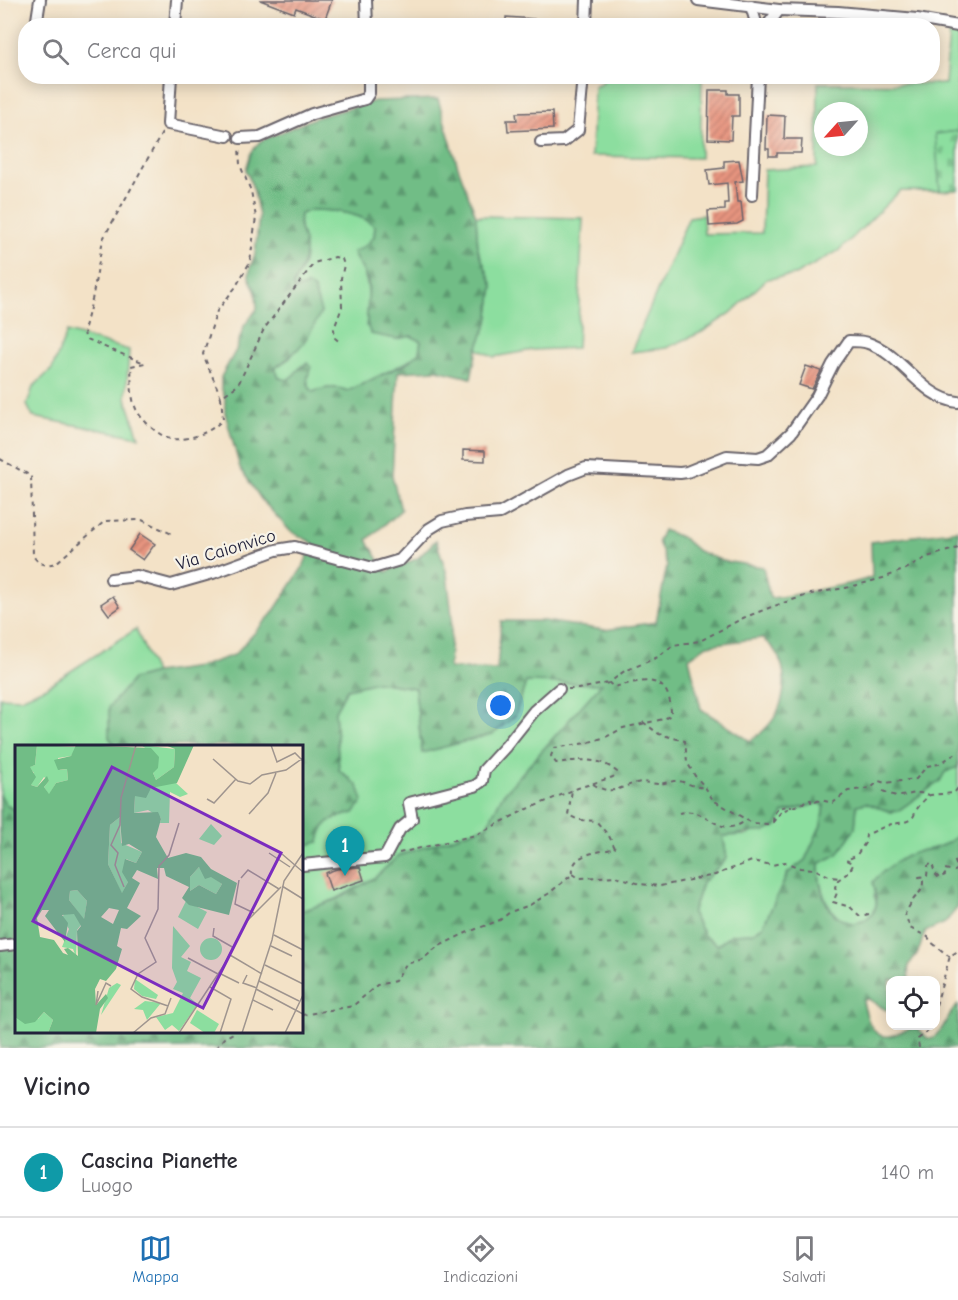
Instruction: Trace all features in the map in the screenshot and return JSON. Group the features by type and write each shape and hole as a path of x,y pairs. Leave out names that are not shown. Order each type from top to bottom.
{"street":[{"path":"37,18 40,0"},
{"path":"176,18 177,0"},
{"path":"366,0 367,18"},
{"path":"586,18 587,0"},
{"path":"698,0 747,4 779,10 906,18"},
{"path":"838,0 838,12"},
{"path":"747,4 753,18"},
{"path":"773,18 779,10"},
{"path":"940,23 958,26"},
{"path":"170,84 168,124 227,136"},
{"path":"240,138 260,137 312,114 365,99 369,93 369,84"},
{"path":"541,142 564,141 578,130 582,84"},
{"path":"752,195 758,84"},
{"name":"Via Caionvico","path":"111,579 137,576 171,585 213,573 276,550 295,547 373,568 399,560 429,530 442,521 465,516 500,513 568,475 586,468 687,472 727,456 758,458 767,455 791,433 817,396 833,364 849,341 867,342 882,350 937,395 952,402 958,402"},
{"path":"303,865 385,856 400,829 412,819 409,802 475,786 482,781 484,770 534,711 560,689"},
{"path":"0,946 15,944"}],"path":[{"path":"168,124 103,239 84,331 85,338 109,350 145,363 131,366 136,410 150,427 170,439 197,436 217,426 224,419 222,397 203,354 217,310 235,288 250,262 256,217 251,191 240,165 238,151 240,138"},
{"path":"222,397 238,385 264,329 315,263 335,256 342,259 344,265 341,278 342,307 334,329 335,338 341,343"},
{"path":"0,459 31,476 33,556 39,563 46,566 56,563 105,521 142,520 172,534"},
{"path":"560,689 578,689 609,683 623,672 657,657 673,645 700,641 743,618 774,606 811,594 882,578 906,569 927,557 958,548"},
{"path":"385,856 476,835 572,790 613,777 617,772 610,766 592,759 556,763 551,756 554,748 586,743 606,737 623,728 664,719 671,715 670,697 656,682 643,680 614,687 609,683"},
{"path":"643,722 659,734 685,741 687,762 713,800 752,822 767,824 773,822 782,811 808,800 811,800 811,803 821,800 833,803 848,791 871,788 879,781 885,783 916,779 927,766 939,765 958,752"},
{"path":"593,784 611,791 642,782 659,784 675,781 685,782 698,788 705,787"},
{"path":"883,791 896,796 913,792 930,795 954,793 958,788"},
{"path":"572,790 568,815 579,820 596,821 609,836 615,848 588,854 576,860 572,868 573,874 579,878 616,876 640,884 660,886 715,875 752,861 772,865 784,862 841,878"},
{"path":"869,914 860,916 850,908 833,902 837,893 835,887 853,865 846,860 856,856 865,843 866,836 876,829 900,824 915,816 917,808 930,795"},
{"path":"773,822 774,812 778,808 794,807"},
{"path":"679,813 688,810 698,812 709,820 732,828 748,819"},
{"path":"950,957 928,937 910,928 905,914 913,900 920,896 923,881 919,877 927,876 928,866 932,863 935,874 939,878 945,875 945,869 955,871 958,869 953,857 958,859"},
{"path":"303,1015 353,1006 376,985 395,981 406,964 423,959 437,947 500,920 510,912 530,905 573,874"},
{"path":"940,991 950,957 958,951"},
{"path":"919,1048 918,1039 928,1030"},
{"path":"216,1048 224,1038 233,1033"}],"green space":[{"path":"949,31 958,32 958,131 936,134 940,191 900,191 840,250 795,275 767,279 731,313 702,332 666,348 631,352 689,217 703,215 704,234 762,233 764,170 817,167 817,156 868,156 868,102 818,102 818,84 945,84"},
{"path":"598,84 702,84 700,158 591,156 594,86"},
{"path":"438,99 458,167 476,216 478,250 493,286 488,322 477,349 471,378 437,370 398,372 392,476 401,510 367,540 386,572 418,558 436,540 447,574 452,616 449,668 497,670 501,621 544,621 605,630 656,622 667,565 658,541 663,530 683,538 698,551 723,561 763,567 770,598 850,584 872,577 871,542 958,530 958,767 945,772 940,781 899,810 891,812 866,803 857,805 855,828 838,854 819,864 819,870 826,903 834,914 852,923 864,921 876,906 873,882 882,873 907,856 940,846 958,835 958,907 945,923 925,932 918,953 910,964 908,976 886,976 886,1010 867,998 863,1002 870,1025 878,1034 890,1036 906,1030 919,1030 927,1038 932,1038 937,1034 958,1005 958,1048 0,1048 0,794 6,805 15,810 15,1033 303,1033 303,911 337,899 376,877 398,856 487,826 502,796 601,684 526,682 515,716 493,734 422,753 415,688 377,682 347,689 335,711 339,770 358,786 363,801 354,813 335,818 326,824 319,842 303,846 303,745 114,745 109,737 109,707 133,679 155,673 199,667 234,655 272,614 303,567 313,543 290,531 261,499 240,468 225,413 225,398 221,387 221,377 236,350 244,326 257,309 256,293 249,277 255,254 259,216 254,191 246,170 251,153 260,141 315,118 375,101","holes":["311,210 336,211 353,215 375,226 374,237 365,246 353,252 368,282 368,328 371,334 396,339 411,336 421,341 419,352 407,363 348,391 330,388 313,392 308,383 311,367 307,363 287,380 279,378 275,368 302,344 321,312 314,290 308,285 295,290 293,285 302,267 305,252 299,225 300,214","762,638 774,649 783,670 781,702 772,721 750,741 701,709 689,658 707,645","818,803 824,805 821,825 805,860 788,873 763,926 752,933 732,934 718,945 705,937 692,913 702,883 727,858 723,836 765,832 777,826 783,813"]},
{"path":"958,131 958,190 940,191 935,134"},
{"path":"311,210 336,211 353,215 375,226 374,237 355,257 367,282 366,326 396,339 411,336 421,341 419,353 407,362 348,391 330,388 313,392 301,366 296,375 287,380 279,378 275,368 290,358 321,313 314,290 308,285 294,290 294,283 303,266 305,256 300,214"},
{"path":"476,216 583,218 577,348 533,350 494,357 477,349 488,322 493,286 478,250"},
{"path":"67,332 129,350 126,398 139,437 33,417 27,405 33,387 52,369"},
{"path":"136,629 155,673 133,679 109,737 114,745 15,745 15,810 6,805 0,794 0,697 21,698 46,687"},
{"path":"377,682 415,688 422,753 515,716 526,682 602,683 502,796 487,826 398,856 376,877 337,899 303,911 303,846 318,842 323,828 330,821 354,813 350,778 339,770 335,711 347,689"},
{"path":"958,767 958,835 951,842 934,849 919,851 895,865 874,896 875,907 865,920 851,923 836,915 822,891 819,864 838,854 855,828 857,805 866,803 891,812 899,810 940,781 945,772"},
{"path":"819,803 824,805 821,825 805,860 788,873 763,926 752,933 732,934 718,945 705,937 692,913 702,883 727,858 723,836 748,835 783,813"}],"building":[{"path":"260,0 332,0 325,18 296,8 294,13"},
{"path":"709,90 728,90 728,94 739,94 739,116 732,116 731,140 708,139"},
{"path":"552,112 553,129 508,131 507,120 517,120 516,113"},
{"path":"767,115 785,116 784,139 802,139 801,153 777,153 777,156 769,156 769,149 766,149"},
{"path":"739,160 743,181 735,182 737,202 741,202 743,221 737,224 709,226 708,211 725,210 725,203 728,203 727,183 709,185 707,170 724,168 724,161"},
{"path":"806,366 821,371 812,389 799,385"},
{"path":"463,450 485,451 485,461 463,460"},
{"path":"140,534 155,544 143,560 129,550"},
{"path":"113,596 120,607 109,615 101,604"},
{"path":"360,867 364,880 331,891 325,873 337,869"}],"place":[{"name":"Cascina Pianette","path":"345,876"}]}
